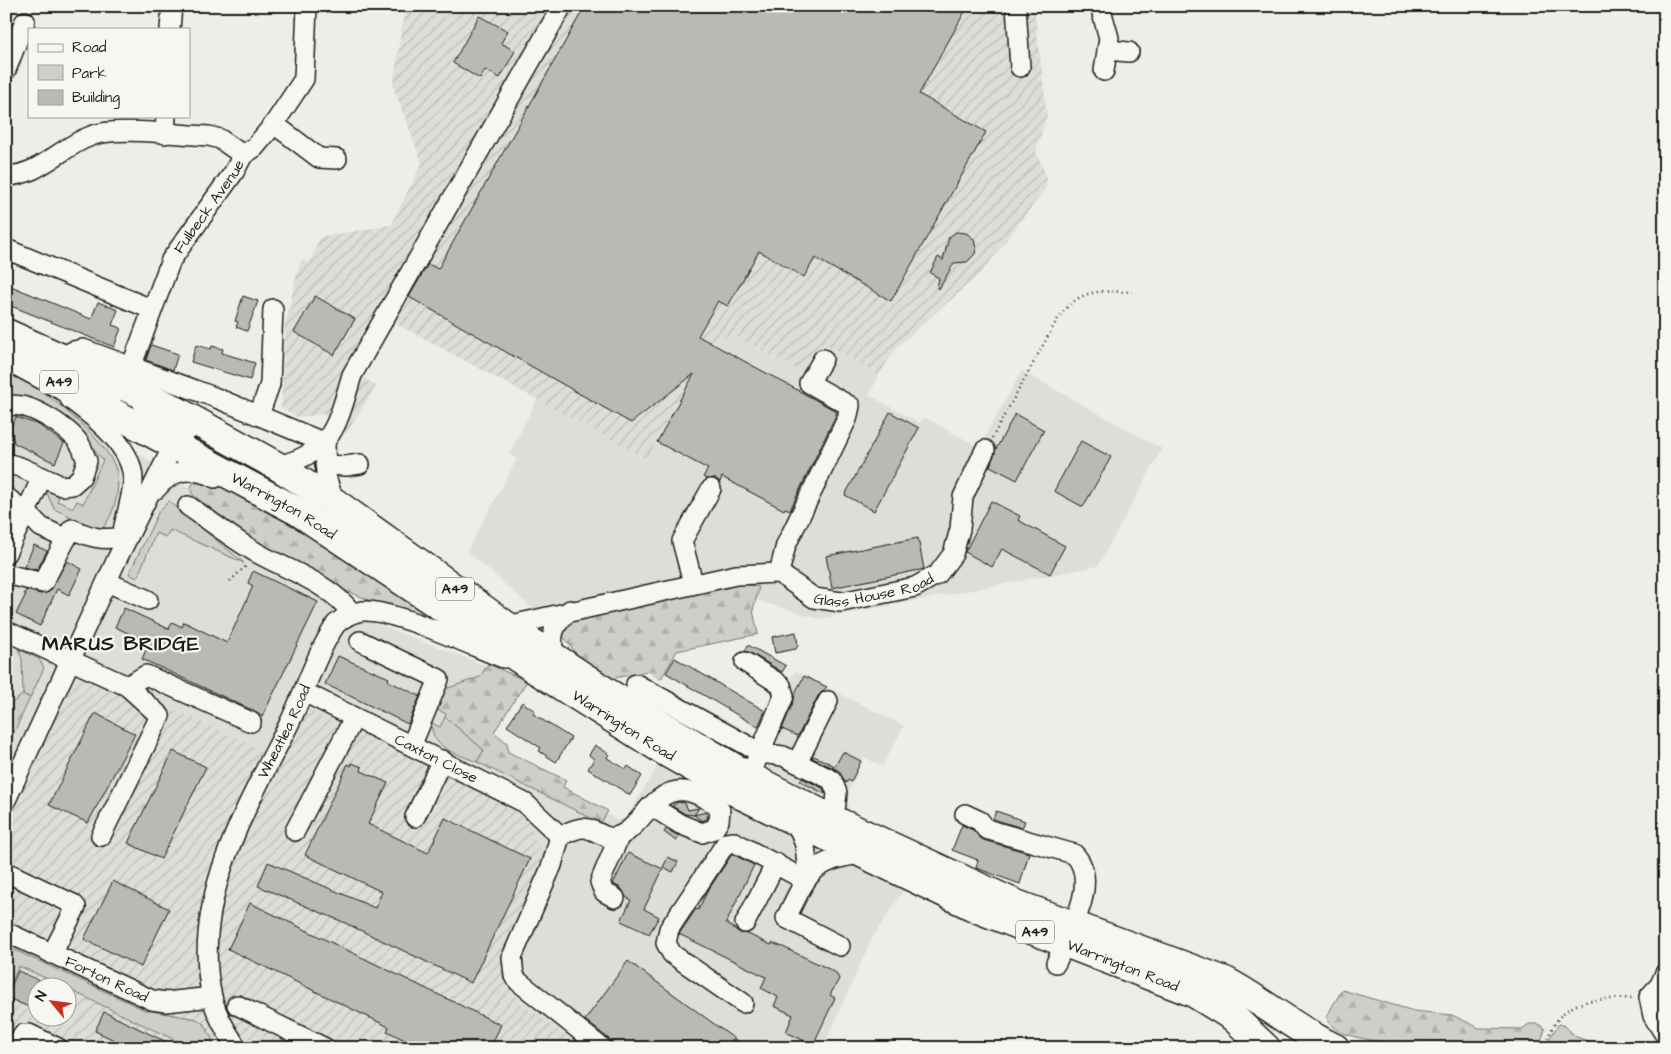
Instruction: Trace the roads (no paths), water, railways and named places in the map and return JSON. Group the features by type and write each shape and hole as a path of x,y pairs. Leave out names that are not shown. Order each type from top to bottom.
{"highway":[{"name":"Warrington Road","path":"6,333 62,358 128,377 218,433 277,466 334,502 507,626 547,665 664,751 743,796 978,909 1194,994 1233,1017 1266,1048"},
{"name":"Warrington Road","path":"14,359 299,512 547,665 646,717 755,765 834,820 957,878 1064,944 1224,981 1248,994 1309,1035 1335,1048"}],"street":[{"path":"170,28 172,6"},
{"name":"Fulbeck Avenue","path":"128,377 151,309 171,260 234,172 243,155 255,147 274,124 304,80 307,6"},
{"path":"325,443 338,422 352,375 562,6"},
{"path":"1016,6 1020,66"},
{"path":"1100,6 1109,38 1104,71"},
{"path":"6,70 25,20"},
{"path":"1107,50 1129,52"},
{"path":"274,124 319,158 337,159"},
{"path":"6,176 35,170 90,136 108,131 165,125 220,139 243,155"},
{"path":"6,249 151,309"},
{"path":"259,415 270,384 273,309"},
{"path":"14,359 76,403 124,452 132,469 133,483 117,559"},
{"path":"507,626 692,583 736,575 779,573 786,545 848,419 850,406 809,383 824,359"},
{"path":"6,800 13,773 174,444 176,434 170,424 152,413 128,377 107,398 96,402"},
{"name":"Warrington Road","path":"128,377 259,415 325,443"},
{"path":"6,408 11,404 19,404 62,424 79,442 87,461 80,477 72,485 62,486 13,465 6,453"},
{"path":"6,418 11,412 23,412 59,430 70,432"},
{"path":"174,444 189,429 198,427 218,433"},
{"name":"Warrington Road","path":"325,443 325,465 328,486 334,502"},
{"name":"Warrington Road","path":"277,466 303,458 325,443"},
{"name":"Glass House Road","path":"779,573 814,598 841,602 894,593 928,582 947,565 953,554 960,529 963,497 986,450"},
{"path":"325,465 360,464"},
{"path":"142,507 165,479 175,472 190,470 212,476 258,502 299,512"},
{"path":"6,553 42,477"},
{"path":"692,583 682,541 711,489"},
{"path":"6,497 26,512 41,527 66,539"},
{"path":"188,506 258,553 333,595 345,604 352,613 363,611 387,614 547,665 555,626 570,610"},
{"path":"6,574 43,583 72,529 101,539 121,537"},
{"path":"106,582 148,600"},
{"name":"Wheatlea Road","path":"237,1048 222,1024 212,997 208,950 212,902 228,851 247,807 304,692 330,634 336,624 352,613"},
{"path":"6,632 127,686 160,716 101,836"},
{"path":"360,641 439,679 412,744"},
{"path":"745,662 781,685 784,690 782,707 755,765"},
{"path":"127,686 146,675 251,722"},
{"name":"Warrington Road","path":"647,685 755,765"},
{"name":"Caxton Close","path":"304,692 354,718 412,744 525,802 560,836"},
{"path":"797,762 828,700"},
{"path":"295,831 354,718"},
{"path":"755,765 783,756 832,780 837,794 834,820"},
{"path":"415,817 442,760"},
{"path":"602,1048 519,982 512,967 512,957 552,865 560,836 583,828 610,838 618,837 631,828 651,806"},
{"path":"964,814 980,821 986,829 1074,854 1082,861 1086,873 1084,897 1064,944"},
{"path":"797,823 805,845 806,878 786,918 840,946"},
{"path":"615,898 604,892 600,882 618,837"},
{"path":"743,1003 672,954 666,943 666,934 726,843 734,842 806,878"},
{"path":"806,878 835,858 861,854"},
{"path":"746,923 776,863"},
{"path":"6,872 76,907 52,954"},
{"name":"Forton Road","path":"6,932 152,1000 166,1002 212,997"},
{"path":"1665,973 1660,985 1649,997 1653,1016 1665,1035"},
{"path":"237,1005 325,1048"},
{"path":"16,1048 23,1034 29,1034 58,1048"}],"district":[{"name":"MARUS BRIDGE","path":"121,644"}]}
